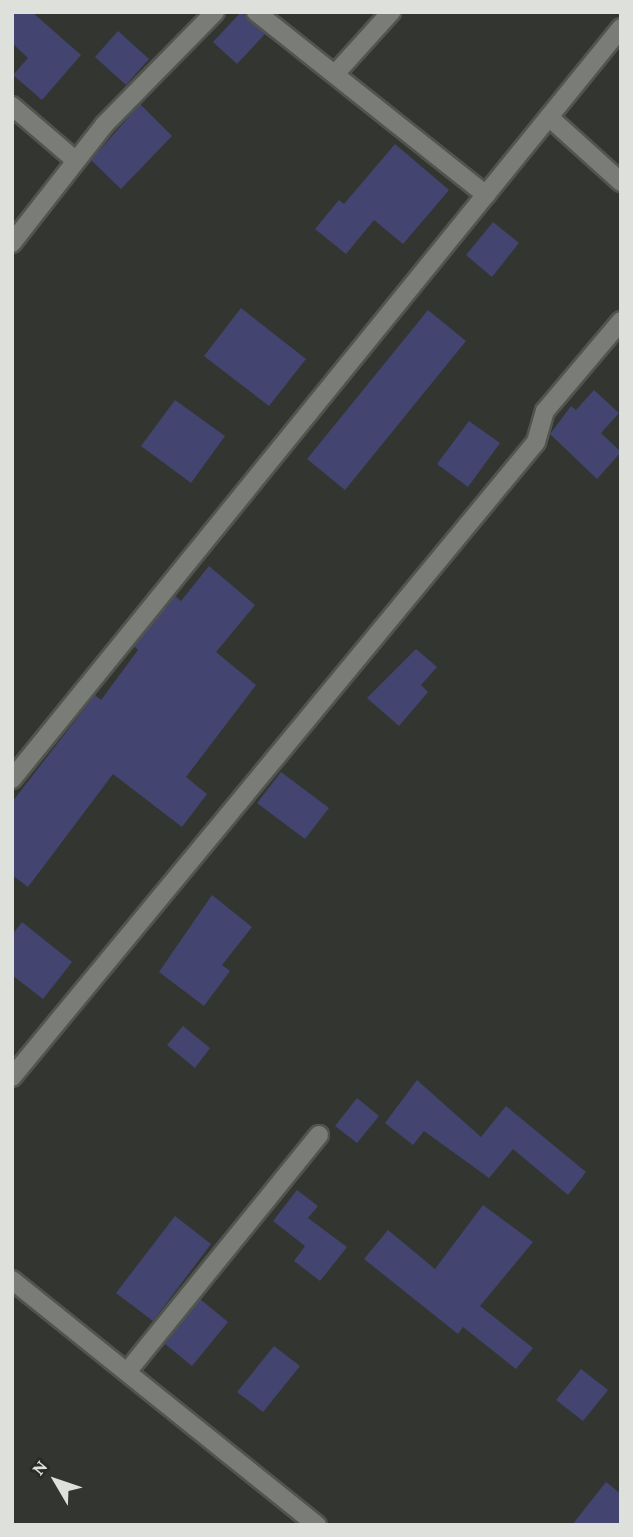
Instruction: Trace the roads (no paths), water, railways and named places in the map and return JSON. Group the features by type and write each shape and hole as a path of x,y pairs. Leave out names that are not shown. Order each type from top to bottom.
{"street":[{"path":"12,243 75,160 215,12"},
{"path":"256,12 486,195"},
{"path":"335,74 390,12"},
{"path":"12,779 621,29"},
{"path":"12,106 75,160"},
{"path":"549,117 621,182"},
{"path":"12,1077 536,442 545,411 621,321"},
{"path":"127,1372 319,1135"},
{"path":"12,1280 317,1525"}]}
